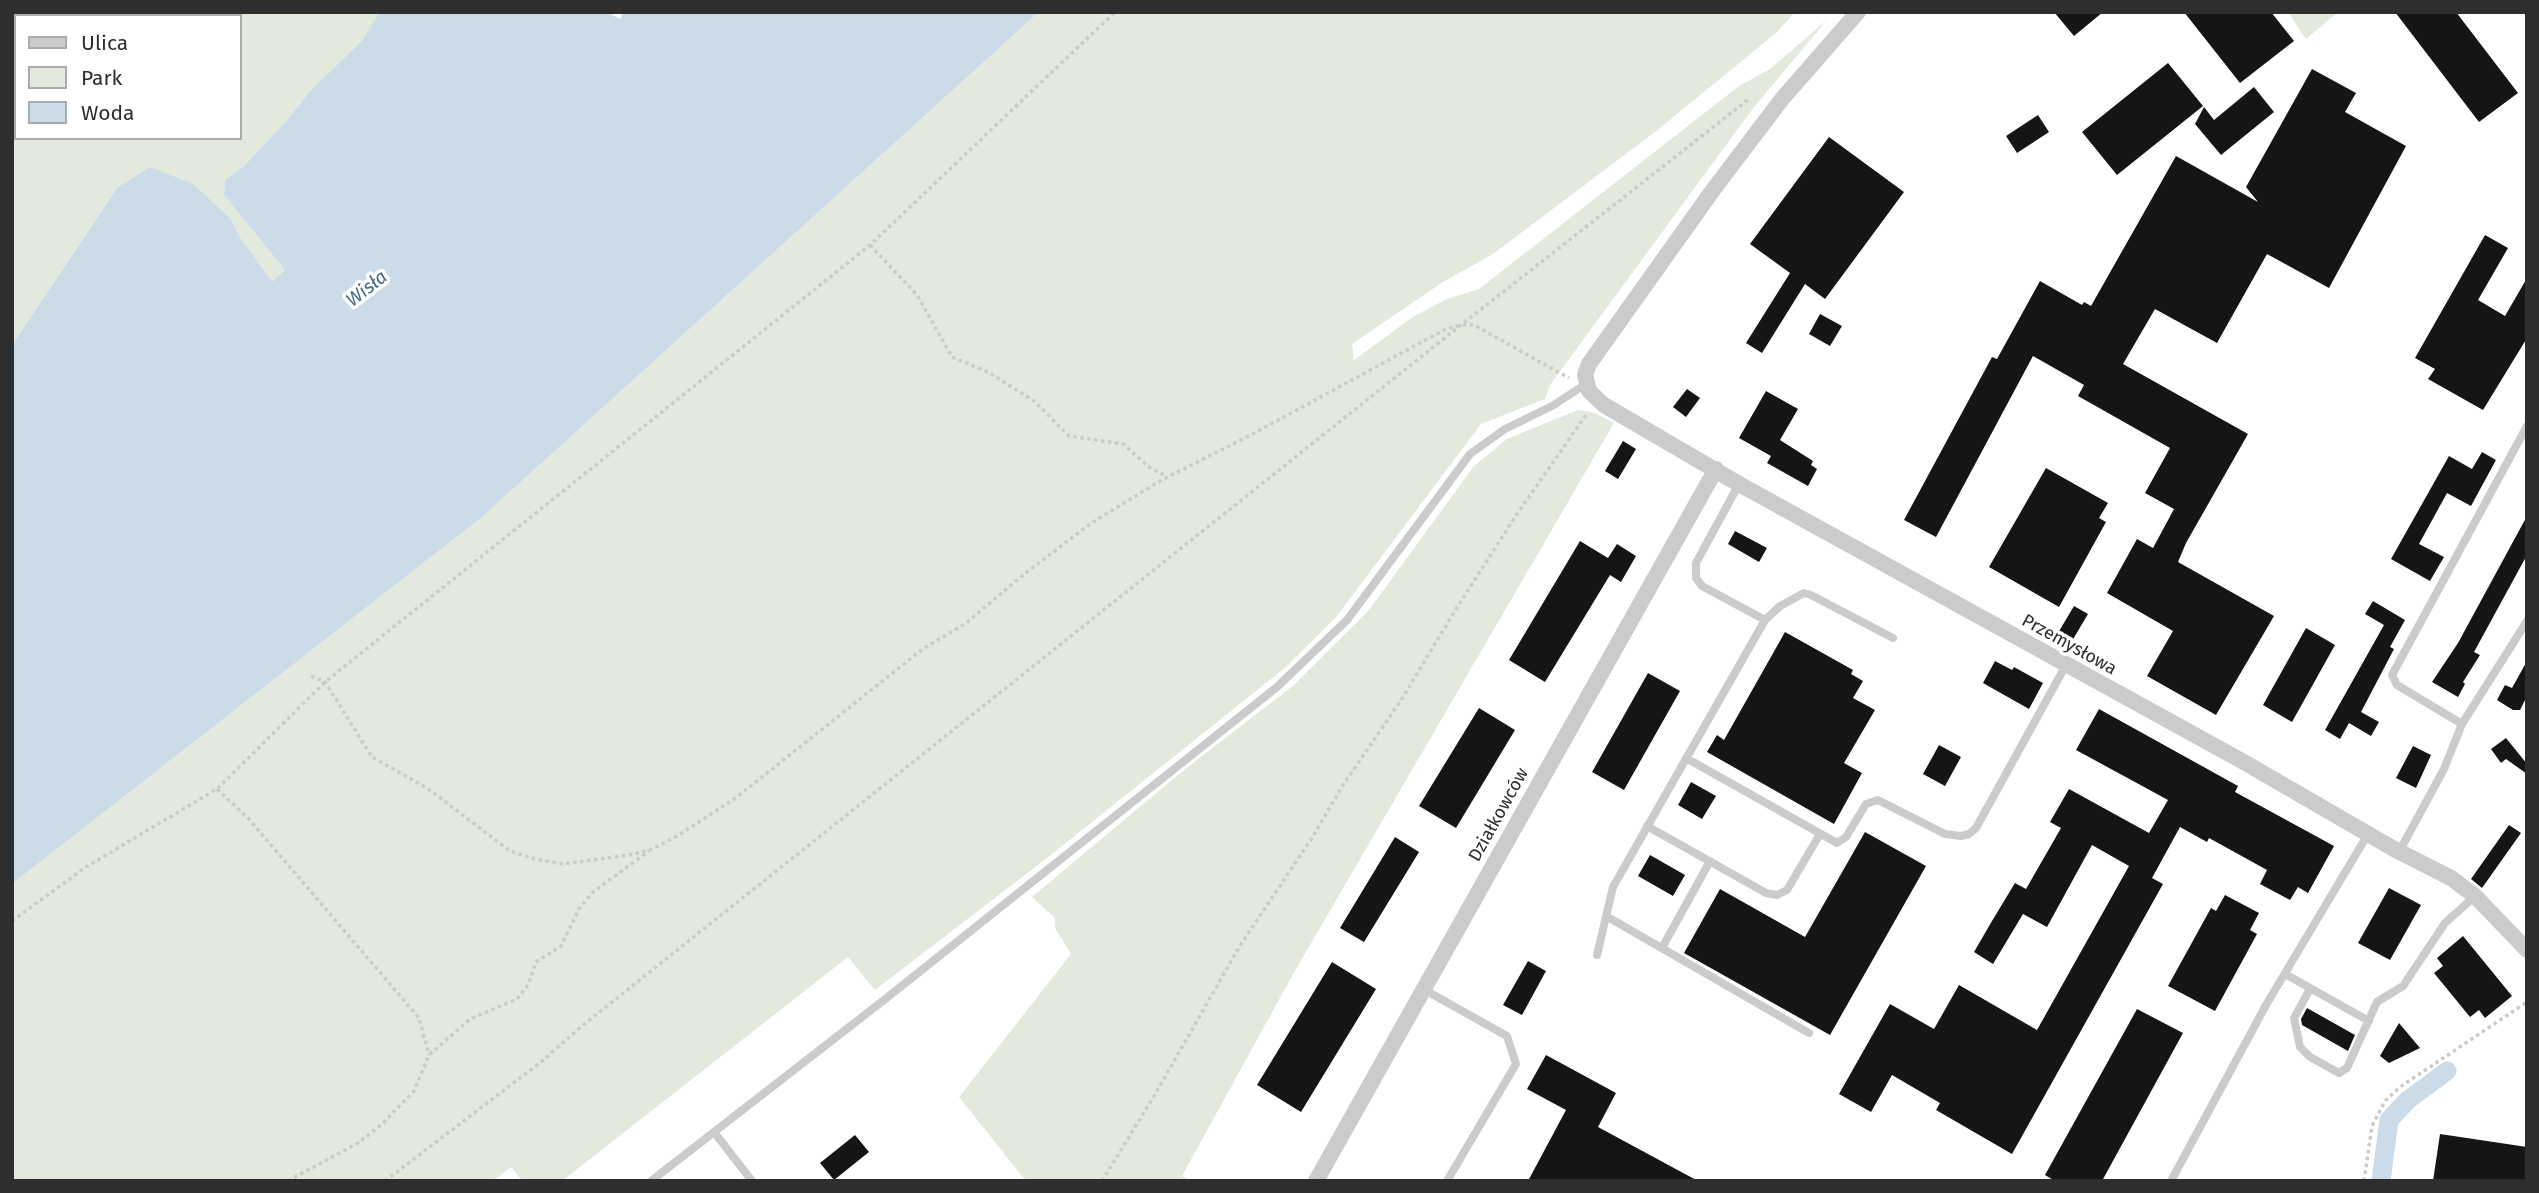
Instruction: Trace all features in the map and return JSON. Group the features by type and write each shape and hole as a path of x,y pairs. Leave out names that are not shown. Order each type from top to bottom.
{"street":[{"path":"1586,384 1585,374 1589,364 1713,190 1782,99 1858,12"},
{"name":"Przemysłowa","path":"1586,384 1589,391 1604,405 1739,484 2242,761 2399,852 2451,878 2475,896 2527,950"},
{"name":"Działkowców","path":"1316,1181 1716,469"}],"lane":[{"path":"651,1181 884,1000 1277,687 1347,620 1470,454 1505,429 1552,406 1586,384"},
{"path":"2462,724 2397,685 2392,675 2527,426"},
{"path":"1739,484 1696,563 1696,578 1702,586 1765,620"},
{"path":"1597,955 1613,887 1765,620 1780,606 1804,593 1893,638"},
{"path":"2399,852 2444,769 2462,724 2527,621"},
{"path":"1686,758 1837,843 1842,841 1866,804 1878,800 1953,837 1969,834 1976,828 2066,665"},
{"path":"1647,826 1766,893 1777,895 1787,890 1820,834"},
{"path":"2171,1181 2285,974 2368,834"},
{"path":"1662,948 1710,862"},
{"path":"2310,989 2294,1018 2300,1047 2310,1057 2339,1073 2343,1071 2377,1002 2403,986 2445,923 2475,896"},
{"path":"1606,916 1809,1033"},
{"path":"2285,974 2369,1021"},
{"path":"1423,989 1507,1036 1516,1064 1447,1181"},
{"path":"714,1132 752,1181"}],"path":[{"path":"12,921 86,867 218,789 325,682 870,245 1115,12"},
{"path":"385,1181 541,1062 593,1017 1461,325 1749,99"},
{"path":"870,245 917,295 952,357 988,372 1034,401 1069,436 1122,444 1167,478"},
{"path":"288,1181 358,1143 381,1125 414,1091 429,1055 470,1019 517,999 528,985 536,962 561,946 579,909 593,892 650,850 679,835 737,797 924,648 965,624 1090,524 1167,478 1389,362 1446,329 1461,325 1474,326 1564,377 1586,384"},
{"path":"1101,1181 1154,1096 1241,944 1400,702 1516,517 1598,398"},
{"path":"311,676 325,682 372,757 427,788 510,851 563,864 594,862 650,850"},
{"path":"218,789 247,817 419,1018 429,1055"},
{"path":"2364,1181 2372,1126 2385,1101 2400,1087 2527,1002"}],"green space":[{"path":"12,12 379,12 363,41 309,92 243,167 225,181 224,195 285,270 272,283 240,237 231,219 117,188 12,345"},
{"path":"1039,12 1795,12 1776,33 1655,132 1493,254 1443,282 1352,344 1354,360 1414,316 1447,299 1479,289 1739,86 1770,69 1827,20 1754,107 1550,385 1545,399 1481,424 1337,616 1286,667 1047,858 875,990 848,957 562,1181 522,1181 511,1167 493,1181 12,1181 12,884 481,518"},
{"path":"2288,12 2338,12 2306,39"},
{"path":"1578,410 1595,413 1614,423 1292,976 1182,1176 1191,1181 1026,1181 959,1097 1071,954 1055,928 1055,918 1032,897 1184,770 1294,685 1369,610 1474,466 1507,439"}],"water":[{"name":"Wisła","path":"379,12 612,12 612,15 621,19 622,12 1039,12 481,518 12,884 12,345 117,188 150,167 193,184 231,219 240,237 272,282 285,270 224,195 225,180 243,167 309,92 362,41"}],"building":[{"path":"2054,12 2103,12 2074,36"},
{"path":"2184,12 2271,12 2294,41 2240,83"},
{"path":"2395,12 2456,12 2518,93 2479,122"},
{"path":"2168,63 2203,106 2117,175 2082,132"},
{"path":"2312,69 2356,93 2345,112 2406,146 2329,288 2267,254 2217,343 2155,309 2123,364 2248,434 2178,562 2274,616 2216,715 2147,676 2173,631 2107,593 2137,539 2153,548 2174,509 2145,493 2170,448 2078,396 2084,385 2033,356 1936,537 1904,520 1992,357 1997,359 2040,281 2082,305 2084,302 2091,306 2176,156 2258,202 2246,187"},
{"path":"2254,87 2274,112 2221,155 2195,124 2204,107 2214,120"},
{"path":"2038,115 2049,132 2017,153 2006,136"},
{"path":"1829,137 1904,192 1825,299 1805,284 1762,353 1746,343 1790,273 1750,244"},
{"path":"2485,235 2508,248 2478,300 2505,316 2527,278 2527,338 2483,410 2428,379 2435,369 2415,358"},
{"path":"1820,314 1842,326 1830,346 1809,334"},
{"path":"1687,389 1700,398 1686,417 1673,407"},
{"path":"1766,391 1798,409 1780,440 1813,461 1811,465 1817,469 1808,486 1767,463 1771,456 1739,438"},
{"path":"1623,441 1636,449 1618,479 1605,471"},
{"path":"2482,452 2496,460 2471,506 2447,493 2419,544 2444,557 2430,581 2391,559 2449,456 2472,469"},
{"path":"2046,468 2108,503 2099,518 2106,522 2059,607 1989,567"},
{"path":"2527,516 2527,555 2474,652 2480,655 2463,682 2465,684 2458,697 2432,682 2458,643"},
{"path":"1735,531 1767,548 1759,562 1728,544"},
{"path":"1580,541 1608,558 1617,544 1636,556 1621,582 1610,575 1545,682 1509,660"},
{"path":"2373,601 2405,620 2390,647 2394,649 2361,712 2379,722 2371,736 2349,723 2340,739 2325,730 2384,625 2365,614"},
{"path":"2074,606 2088,614 2072,641 2058,633"},
{"path":"2306,628 2335,645 2292,722 2263,705"},
{"path":"1785,632 1853,670 1851,674 1863,681 1853,698 1875,710 1844,763 1862,773 1834,824 1707,752 1717,735 1724,740"},
{"path":"1995,661 2012,670 2014,667 2043,683 2029,709 1983,683"},
{"path":"2527,661 2527,696 2520,710 2513,710 2497,700 2505,685 2512,688"},
{"path":"1648,673 1680,691 1624,790 1592,772"},
{"path":"1479,708 1515,730 1456,828 1419,806"},
{"path":"2099,709 2238,786 2235,792 2334,846 2308,893 2298,887 2290,900 2260,884 2267,870 2209,838 2207,842 2180,827 2152,878 2163,884 2012,1154 1936,1110 1940,1103 1892,1075 1871,1112 1839,1094 1890,1004 1934,1029 1959,985 2037,1030 2129,866 2092,845 2047,927 2023,914 1993,964 1974,952 2015,883 2026,889 2061,828 2050,822 2069,789 2149,833 2168,800 2076,750"},
{"path":"2506,738 2527,764 2527,774 2506,759 2501,763 2491,749"},
{"path":"1939,745 1961,757 1945,786 1923,774"},
{"path":"2413,746 2431,755 2416,788 2396,778"},
{"path":"1691,782 1716,796 1702,819 1678,805"},
{"path":"2509,825 2521,833 2482,888 2471,879"},
{"path":"1865,832 1926,866 1830,1035 1684,953 1720,889 1805,937"},
{"path":"1395,837 1419,852 1364,942 1340,928"},
{"path":"1650,855 1685,875 1673,896 1638,876"},
{"path":"2389,888 2421,905 2390,960 2358,943"},
{"path":"2225,895 2259,913 2250,930 2257,934 2215,1011 2168,986 2211,908 2216,911"},
{"path":"2463,936 2512,996 2485,1018 2479,1010 2470,1017 2434,973 2443,966 2437,958"},
{"path":"1528,961 1546,971 1522,1015 1503,1005"},
{"path":"1332,962 1376,989 1301,1112 1257,1085"},
{"path":"2307,1008 2355,1035 2348,1051 2302,1025 2301,1019"},
{"path":"2137,1009 2183,1033 2102,1181 2055,1181 2045,1175"},
{"path":"2399,1023 2420,1048 2389,1063 2380,1056"},
{"path":"1546,1055 1616,1093 1598,1127 1698,1181 1528,1181 1566,1110 1527,1089"},
{"path":"2440,1134 2527,1147 2527,1181 2433,1181"},
{"path":"855,1135 869,1152 834,1180 820,1163"}],"waterway":[{"path":"2381,1181 2389,1120 2408,1100 2447,1071"}]}
